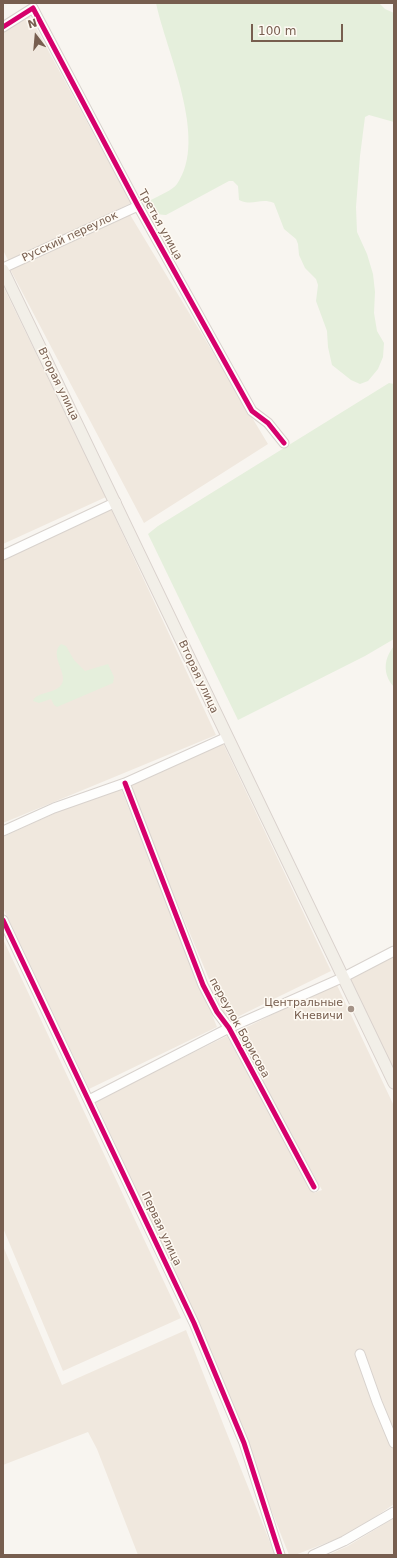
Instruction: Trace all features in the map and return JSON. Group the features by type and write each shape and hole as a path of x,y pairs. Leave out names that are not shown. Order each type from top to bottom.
{"main road":[{"name":"Вторая улица","path":"3,269 394,1083"}],"street":[{"name":"Третья улица","path":"3,27 33,8 138,206 252,411 268,423 284,442"},
{"name":"Русский переулок","path":"3,269 138,206"},
{"path":"3,555 116,502"},
{"path":"3,831 54,808 126,783 227,737"},
{"name":"переулок Борисова","path":"126,783 203,985 217,1012 229,1028 314,1187"},
{"name":"Первая улица","path":"3,920 194,1323 244,1443 280,1555"},
{"path":"88,1100 229,1028 344,977 394,951"},
{"path":"360,1354 394,1444"},
{"path":"313,1555 344,1541 394,1512"}],"shaded area":[{"path":"29,15 131,203 9,262 3,250 3,32"},
{"path":"129,213 268,444 144,523 10,269"},
{"path":"3,286 106,497 3,544"},
{"path":"111,509 216,735 3,823 3,558"},
{"path":"221,739 331,971 227,1022 126,781"},
{"path":"119,784 217,1027 89,1089 3,908 3,837"},
{"path":"3,939 181,1318 63,1371 3,1228"},
{"path":"394,955 394,1075 348,978"},
{"path":"336,983 394,1106 394,1504 352,1533 295,1555 289,1555 196,1319 95,1101 227,1036 314,1193 322,1190 235,1033"},
{"path":"3,1246 62,1385 186,1330 275,1555 138,1555 97,1449 88,1432 3,1465"},
{"path":"394,1518 394,1555 328,1555 348,1546"}],"green space":[{"path":"156,3 379,3 385,9 394,13 394,122 369,115 365,117 356,207 357,232 367,254 373,274 375,292 374,313 377,331 384,343 383,357 378,369 368,381 360,384 351,380 332,365 328,347 327,331 316,301 318,285 316,279 305,268 299,255 296,239 284,229 274,203 265,201 248,203 239,200 238,186 233,181 229,181 166,215 156,213 152,210 151,200 169,191 177,184 186,165 189,143 187,120 182,95"},
{"path":"389,383 394,384 394,639 365,656 238,720 148,534 158,526"},
{"path":"61,644 66,646 74,660 85,671 108,664 114,677 113,683 57,707 51,699 39,703 33,701 39,695 54,690 61,685 63,676 58,662 57,652"},
{"path":"394,646 394,687 390,682 386,671 386,661"}],"cycle path":[{"path":"3,27 33,8 138,206 252,411 268,423 284,443"},
{"path":"125,783 203,985 217,1012 229,1028 314,1187"},
{"path":"3,920 194,1323 244,1443 280,1555"}],"place":[{"name":"Центральные Кневичи","path":"351,1009"}]}
